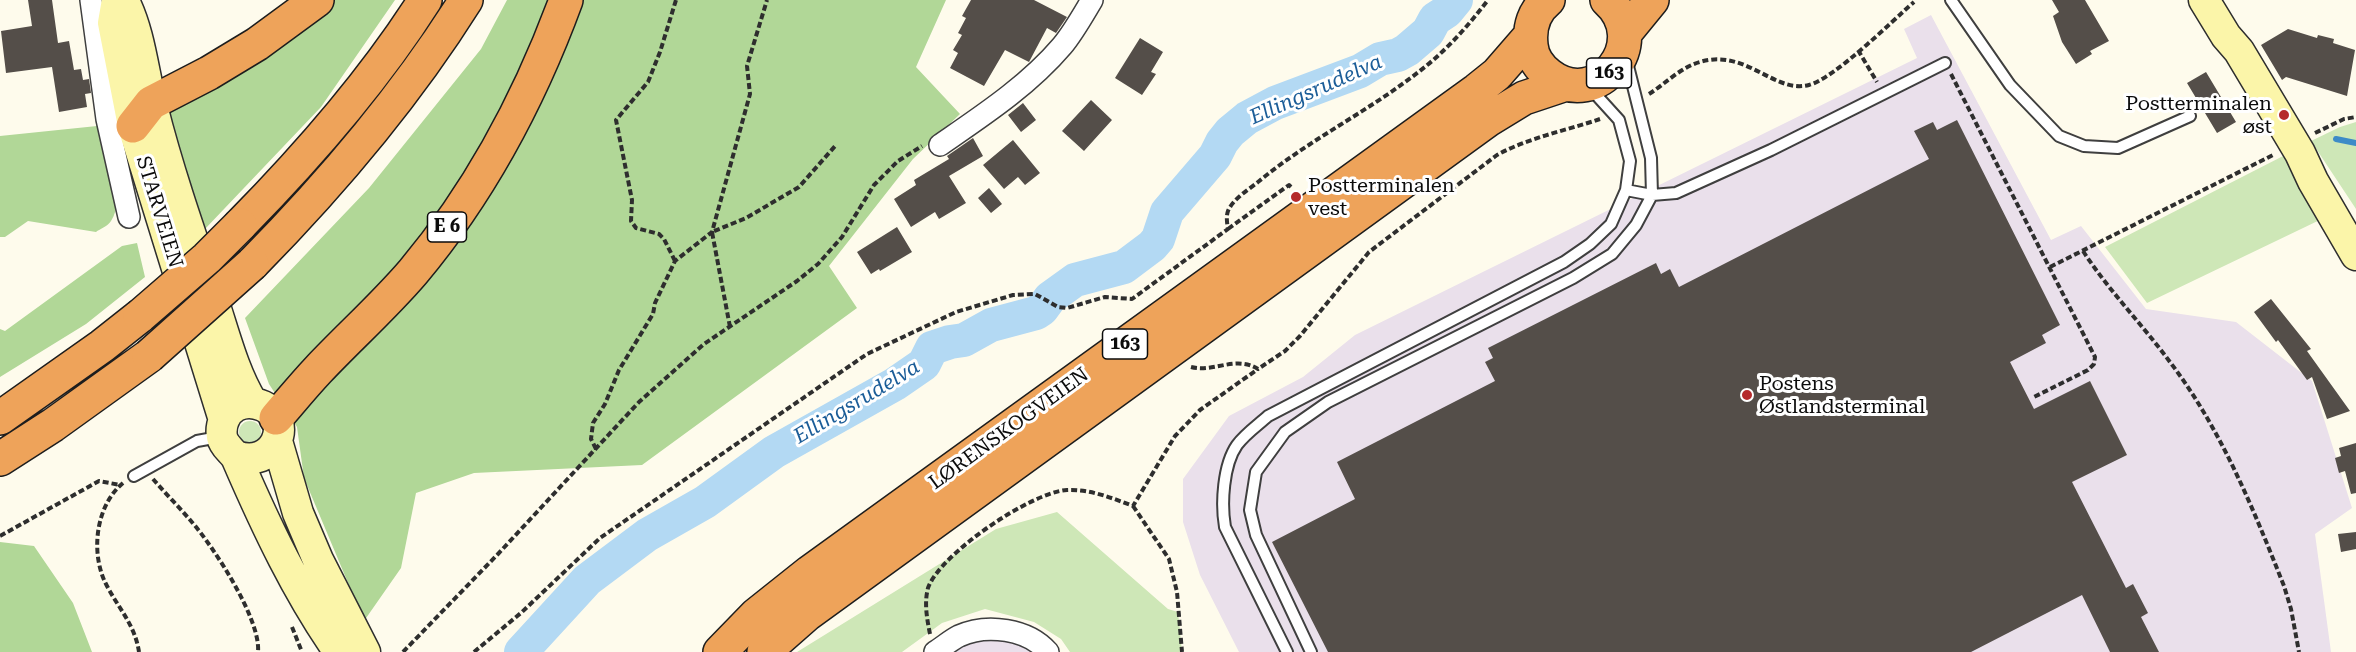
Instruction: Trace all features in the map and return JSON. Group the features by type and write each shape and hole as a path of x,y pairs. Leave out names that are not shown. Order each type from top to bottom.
{"highway":[{"path":"142,114 257,44 318,0"},
{"path":"0,418 102,346 207,258 291,172 349,106 425,0"},
{"path":"0,459 53,425 149,356 252,264 317,196 379,124 408,86 466,0"},
{"name":"E 6","path":"268,421 413,272 463,204 501,143 520,107 538,71 566,0"},
{"name":"163","path":"1548,0 1536,14 1530,36 1531,49 1536,61 1554,79 1577,84 1600,80 1610,72 1619,61 1624,41 1652,0"},
{"name":"163","path":"1607,0 1617,10 1624,41"},
{"name":"LØRENSKOGVEIEN","path":"720,652 756,615 810,572 1477,90 1497,74 1530,36"},
{"name":"LØRENSKOGVEIEN","path":"764,652 806,615 1488,120 1524,98 1577,84"}],"street":[{"path":"91,0 107,119 129,217"},
{"name":"STARVEIEN","path":"117,0 114,23 142,114 227,437 291,574 315,617 339,652"},
{"name":"STARVEIEN","path":"123,0 133,20 142,114 168,166 244,389 268,421 298,513 318,560 365,652"},
{"path":"940,145 996,105 1046,62 1062,45 1092,0"},
{"path":"2204,0 2226,36 2239,51 2300,153 2313,181 2356,255"},
{"path":"235,407 268,421 264,456 245,459 227,437 235,407"},
{"path":"933,647 980,630 1003,630 1036,639 1048,652"}],"lane":[{"path":"1951,0 2010,85 2059,136 2084,146 2118,148 2190,116"},
{"path":"1311,652 1256,536 1250,510 1256,472 1284,432 1328,402 1573,278 1612,254 1636,225 1652,195 1651,158 1624,41"},
{"path":"1626,190 1652,195 1676,193 1771,150 1945,63"},
{"path":"1287,652 1225,527 1222,509 1225,480 1236,446 1268,416 1564,262 1590,244 1611,224 1626,190 1630,161 1619,120 1577,84"},
{"path":"134,476 197,441 227,437"}],"path":[{"path":"675,261 664,239 658,234 636,228 631,221 632,200 615,120 648,82 676,0"},
{"path":"730,327 712,232 750,94 747,66 767,0"},
{"path":"1228,229 1228,211 1244,193 1290,156 1389,93 1432,61 1463,31 1488,0"},
{"path":"1649,94 1684,70 1712,59 1740,62 1790,85 1811,84 1824,79 1914,2"},
{"path":"1858,50 1882,94"},
{"path":"1945,63 2095,357 2094,364 2088,370 2032,398"},
{"path":"2313,134 2332,124 2356,117"},
{"path":"1133,506 1175,436 1200,410 1285,351 1369,252 1445,191 1497,155 1518,143 1601,118"},
{"path":"596,449 591,439 592,423 605,404 619,370 653,314 675,261 712,232 746,218 799,187 836,145"},
{"path":"403,652 437,620 663,379 704,344 797,281 818,264 842,237 874,185 898,161 924,145 940,145"},
{"path":"2050,267 2278,152"},
{"path":"474,652 522,612 600,538 867,354 969,307 1013,294 1035,294 1052,304 1067,308 1105,297 1132,299 1289,185 1292,188"},
{"path":"2083,251 2114,294 2170,362 2226,451 2284,586 2299,652"},
{"path":"1132,299 1135,304"},
{"path":"1188,366 1205,368 1244,362 1258,369"},
{"path":"144,470 192,523 227,574 252,619 259,641 258,652"},
{"path":"134,476 120,486 107,504 98,528 98,555 105,584 132,625 139,652"},
{"path":"0,536 99,481 120,486"},
{"path":"933,647 926,603 928,588 936,573 962,546 1005,517 1032,501 1064,490 1093,492 1133,506 1145,521 1169,559 1177,592 1182,652"}],"shaded area":[{"path":"1931,15 2051,240 2081,226 2146,309 2236,322 2312,381 2352,508 2315,534 2331,652 1239,652 1200,575 1183,522 1183,479 1229,416 1303,377 1355,335 1917,58 1904,29"},
{"path":"1003,636 1038,652 944,652 959,643"}],"green space":[{"path":"329,0 395,0 321,107 205,229 165,112"},
{"path":"507,0 946,0 916,67 960,114 913,159 829,266 857,308 642,465 474,473 416,493 401,568 364,621 304,478 297,427 269,384 245,318 369,188 481,49"},
{"path":"2356,122 2356,209 2311,141"},
{"path":"97,126 110,160 116,187 115,212 110,223 96,232 28,221 5,237 0,237 0,136"},
{"path":"2287,154 2326,217 2147,303 2105,247"},
{"path":"137,243 145,277 86,324 0,377 0,329 5,331 122,246"},
{"path":"250,421 258,424 261,432 258,440 250,443 242,440 239,432 242,424"},
{"path":"1057,512 1168,609 1178,612 1182,652 1070,652 1061,639 1034,622 985,609 942,623 902,652 797,652 996,529"},
{"path":"0,542 34,546 73,603 92,652 0,652"}],"building":[{"path":"28,0 52,0 58,43 69,41 74,70 81,69 83,80 89,79 91,93 85,94 87,107 59,112 52,67 6,73 1,31 32,26"},
{"path":"971,0 1034,0 1067,17 1056,33 1047,28 1029,62 1005,50 984,86 950,68 958,53 953,50 962,35 958,33 966,18 962,16"},
{"path":"2052,0 2085,0 2109,41 2090,51 2092,54 2076,64 2062,42 2053,16 2059,12"},
{"path":"2288,29 2317,38 2318,35 2334,39 2333,43 2355,50 2347,96 2286,77 2282,80 2261,45"},
{"path":"1140,38 1163,52 1151,72 1156,74 1142,95 1115,78"},
{"path":"2206,72 2236,122 2217,133 2187,83"},
{"path":"1091,100 1112,120 1084,151 1062,131"},
{"path":"1023,103 1036,120 1021,132 1008,115"},
{"name":"Postens Østlandsterminal","path":"1957,120 2060,325 2042,335 2046,343 2010,362 2034,409 2090,381 2127,455 2072,482 2126,588 2133,584 2148,613 2141,617 2159,652 2110,652 2082,595 1971,652 1328,652 1272,542 1355,499 1337,462 1495,381 1485,362 1493,358 1488,348 1656,263 1661,274 1670,269 1679,287 1929,159 1914,131 1933,122 1937,130"},
{"path":"973,138 983,156 949,176 966,203 939,219 935,212 911,227 894,199 916,185 914,180 949,159 947,156"},
{"path":"1013,140 1040,173 1025,185 1018,177 1004,189 983,165"},
{"path":"989,188 1002,204 991,213 978,198"},
{"path":"897,227 912,252 871,274 857,252"},
{"path":"2271,299 2311,349 2307,351 2350,411 2327,419 2312,377 2307,380 2254,312"},
{"path":"2356,443 2356,493 2351,494 2345,471 2339,473 2335,458 2341,456 2339,448"},
{"path":"2356,532 2356,549 2341,552 2338,534"}],"waterway":[{"name":"Ellingsrudelva","path":"521,652 587,580 647,535 705,502 774,452 895,384 924,364 932,348 964,340 991,325 1036,313 1050,298 1075,280 1124,267 1158,239 1167,212 1215,156 1230,132 1247,118 1275,103 1360,71 1380,59 1398,55 1407,50 1428,32 1435,19 1447,11 1456,0"},
{"path":"2336,139 2356,143"}],"place":[{"name":"Postterminalen øst","path":"2284,115"},
{"name":"Postterminalen vest","path":"1296,197"},
{"name":"Postens Østlandsterminal","path":"1747,395"}]}
